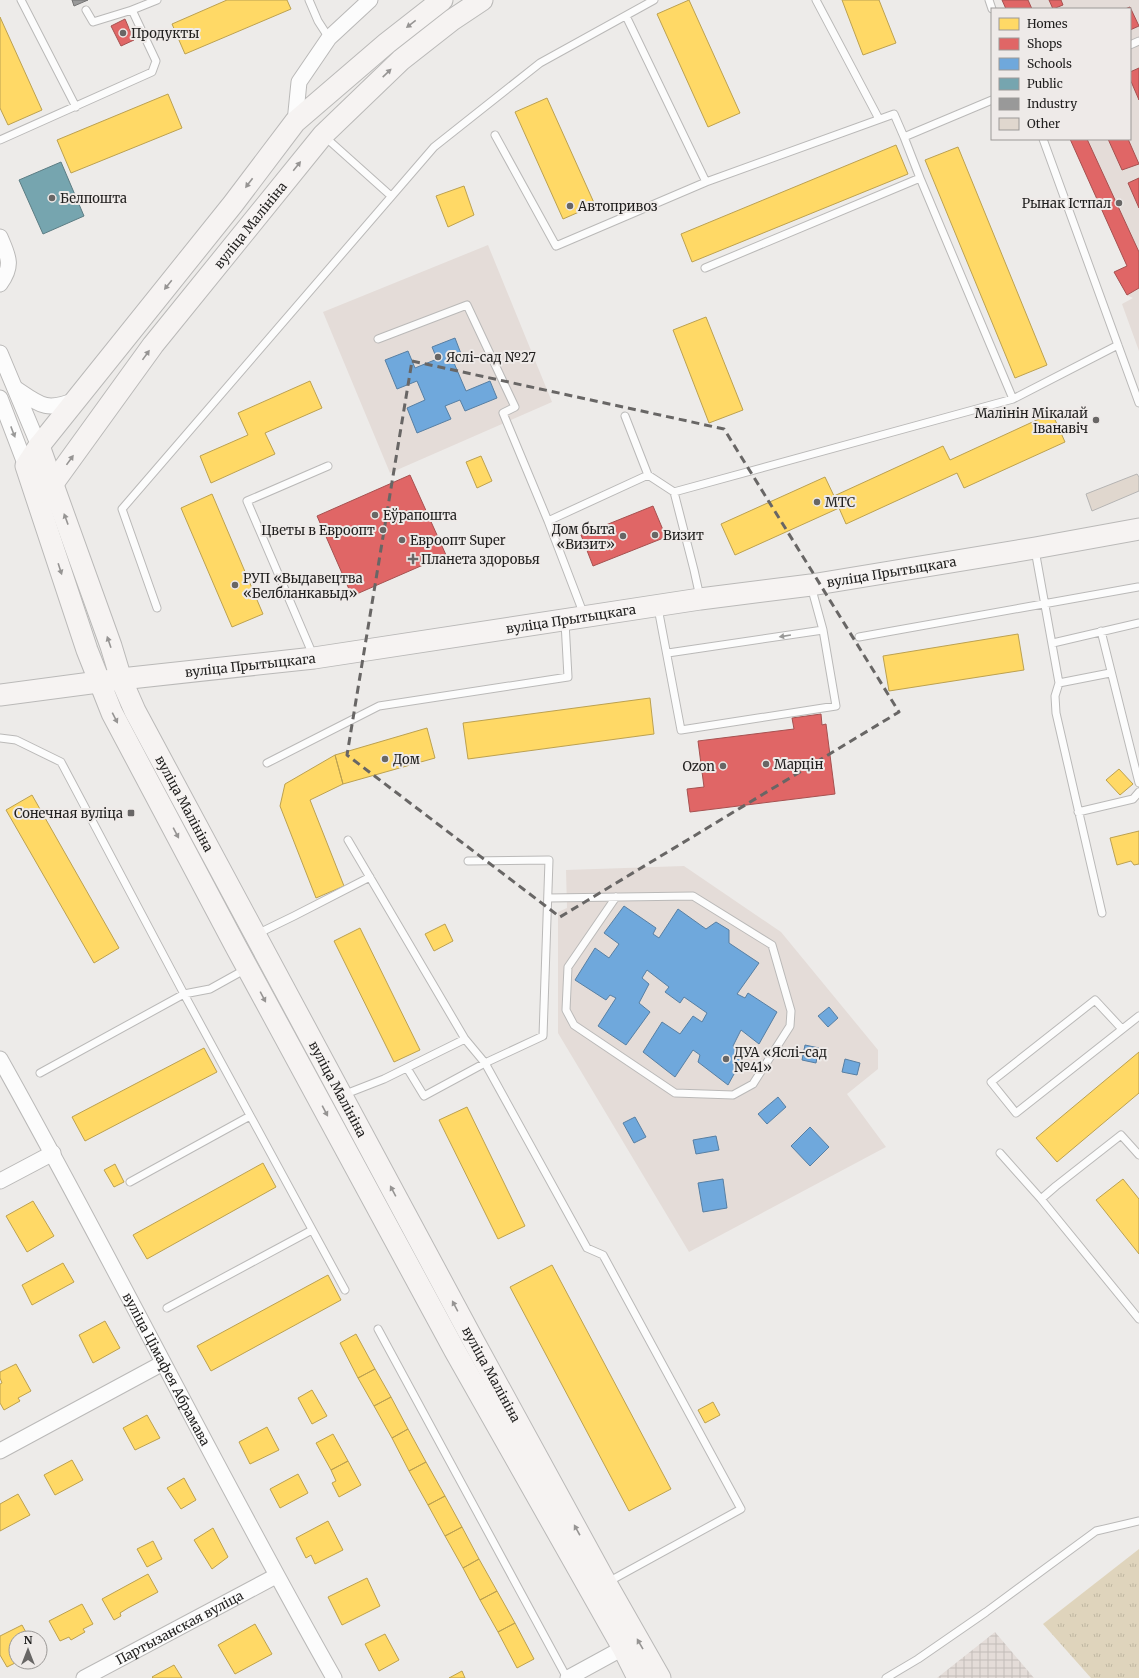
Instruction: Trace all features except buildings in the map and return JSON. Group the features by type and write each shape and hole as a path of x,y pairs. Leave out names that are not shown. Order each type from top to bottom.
{"main road":[{"name":"вуліца Малініна","path":"442,0 387,44 295,122 228,210 39,446 26,466 87,650 112,713 245,940 341,1095 606,1583 660,1678"},
{"name":"вуліца Малініна","path":"38,503 153,345 323,135 401,60 452,20 482,0"},
{"name":"вуліца Малініна","path":"39,446 121,679 245,940 248,968 455,1351 623,1648 638,1678"},
{"name":"вуліца Прытыцкага","path":"0,695 121,679 314,658 700,599 811,584 1035,548 1139,529"}],"street":[{"path":"295,122 299,82 329,38 370,0"},
{"path":"0,237 10,259 5,277 0,284"},
{"path":"0,353 39,446"},
{"path":"15,388 32,400 47,406 61,406 75,400"},
{"path":"0,398 26,466"},
{"name":"вуліца Цімафея Абрамава","path":"0,1059 53,1153 276,1576 334,1678"},
{"path":"0,1181 53,1153"},
{"path":"0,1451 163,1363"},
{"name":"Партызанская вуліца","path":"84,1678 276,1576"},
{"path":"567,1678 623,1648"}],"lane":[{"path":"21,0 76,107"},
{"path":"86,10 93,22 158,0"},
{"path":"309,0 318,21 329,38"},
{"path":"157,608 122,509 434,147 540,63 654,0"},
{"path":"816,0 879,119"},
{"path":"0,140 152,72 156,61 132,10"},
{"path":"626,16 706,182"},
{"path":"904,137 991,100"},
{"path":"496,135 556,246 706,182 894,114 1013,399"},
{"path":"323,135 391,196"},
{"path":"1043,140 1139,403"},
{"path":"705,268 920,178"},
{"path":"266,763 379,706 568,677 575,619 548,521 503,413 515,407 467,305 378,339"},
{"path":"674,492 1013,399 1118,345"},
{"path":"624,416 648,475 674,492 700,599"},
{"path":"314,658 247,501 328,466"},
{"path":"548,521 648,475"},
{"path":"1035,548 1059,683 1055,696 1056,713 1102,913"},
{"path":"658,606 668,653 681,730 836,706 823,630 811,584"},
{"path":"859,637 1138,587"},
{"path":"1053,643 1139,623"},
{"path":"668,653 823,630"},
{"path":"1101,631 1110,673 1139,784"},
{"path":"1059,683 1110,673"},
{"path":"0,738 16,740 61,762 184,994 345,1290"},
{"path":"1078,812 1133,799 1139,792"},
{"path":"348,840 466,1039 485,1064 587,1248 603,1255 741,1509 606,1583"},
{"path":"407,1068 424,1096 543,1036 549,860 468,861"},
{"path":"245,940 370,877"},
{"path":"548,898 616,897 693,896 772,945 790,1011 790,1026 753,1084 733,1095 675,1093 574,1025 566,1010 568,967 616,897"},
{"path":"40,1073 184,994 210,989 248,968"},
{"path":"1122,1029 1095,1000 991,1082 1016,1113 1139,1016"},
{"path":"341,1095 384,1079 466,1039"},
{"path":"130,1182 250,1116"},
{"path":"1042,1199 1121,1135 1139,1155"},
{"path":"1000,1153 1042,1199 1139,1319"},
{"path":"167,1308 312,1230"},
{"path":"378,1329 567,1678"},
{"path":"886,1678 918,1659 962,1629 1096,1531 1139,1521"}],"highlighted area":[{"path":"412,361 724,429 899,712 560,917 347,755"}],"shaded area":[{"name":"Рынак Істпал","path":"1013,0 1139,0 1139,351 1122,304 1133,298 1127,295 1114,272 1127,266 1070,140 1131,140 1131,8 1017,8"},
{"name":"Яслі-сад №27","path":"488,245 552,402 390,473 323,312"},
{"name":"ДУА «Яслі-сад №41»","path":"684,866 781,932 878,1050 878,1069 847,1094 886,1147 689,1252 558,1033 558,912 567,908 566,870"},
{"path":"995,1632 1034,1678 937,1678"}],"green space":[{"path":"1139,1549 1139,1678 1091,1678 1043,1624"}],"place":[{"name":"Продукты","path":"123,33"},
{"name":"Белпошта","path":"52,198"},
{"name":"Рынак Істпал","path":"1119,203"},
{"name":"Автопривоз","path":"570,206"},
{"name":"Яслі-сад №27","path":"438,357"},
{"name":"Малінін Мікалай Іванавіч","path":"1096,420"},
{"name":"МТС","path":"817,502"},
{"name":"Еўрапошта","path":"375,515"},
{"name":"Цветы в Евроопт","path":"383,530"},
{"name":"Визит","path":"655,535"},
{"name":"Дом быта «Визит»","path":"623,536"},
{"name":"Евроопт Super","path":"402,540"},
{"name":"Планета здоровья","path":"413,559"},
{"name":"РУП «Выдавецтва «Белбланкавыд»","path":"235,585"},
{"name":"Дом","path":"385,759"},
{"name":"Марцін","path":"766,764"},
{"name":"Ozon","path":"723,766"},
{"name":"Сонечная вуліца","path":"131,813"},
{"name":"ДУА «Яслі-сад №41»","path":"726,1059"}]}
